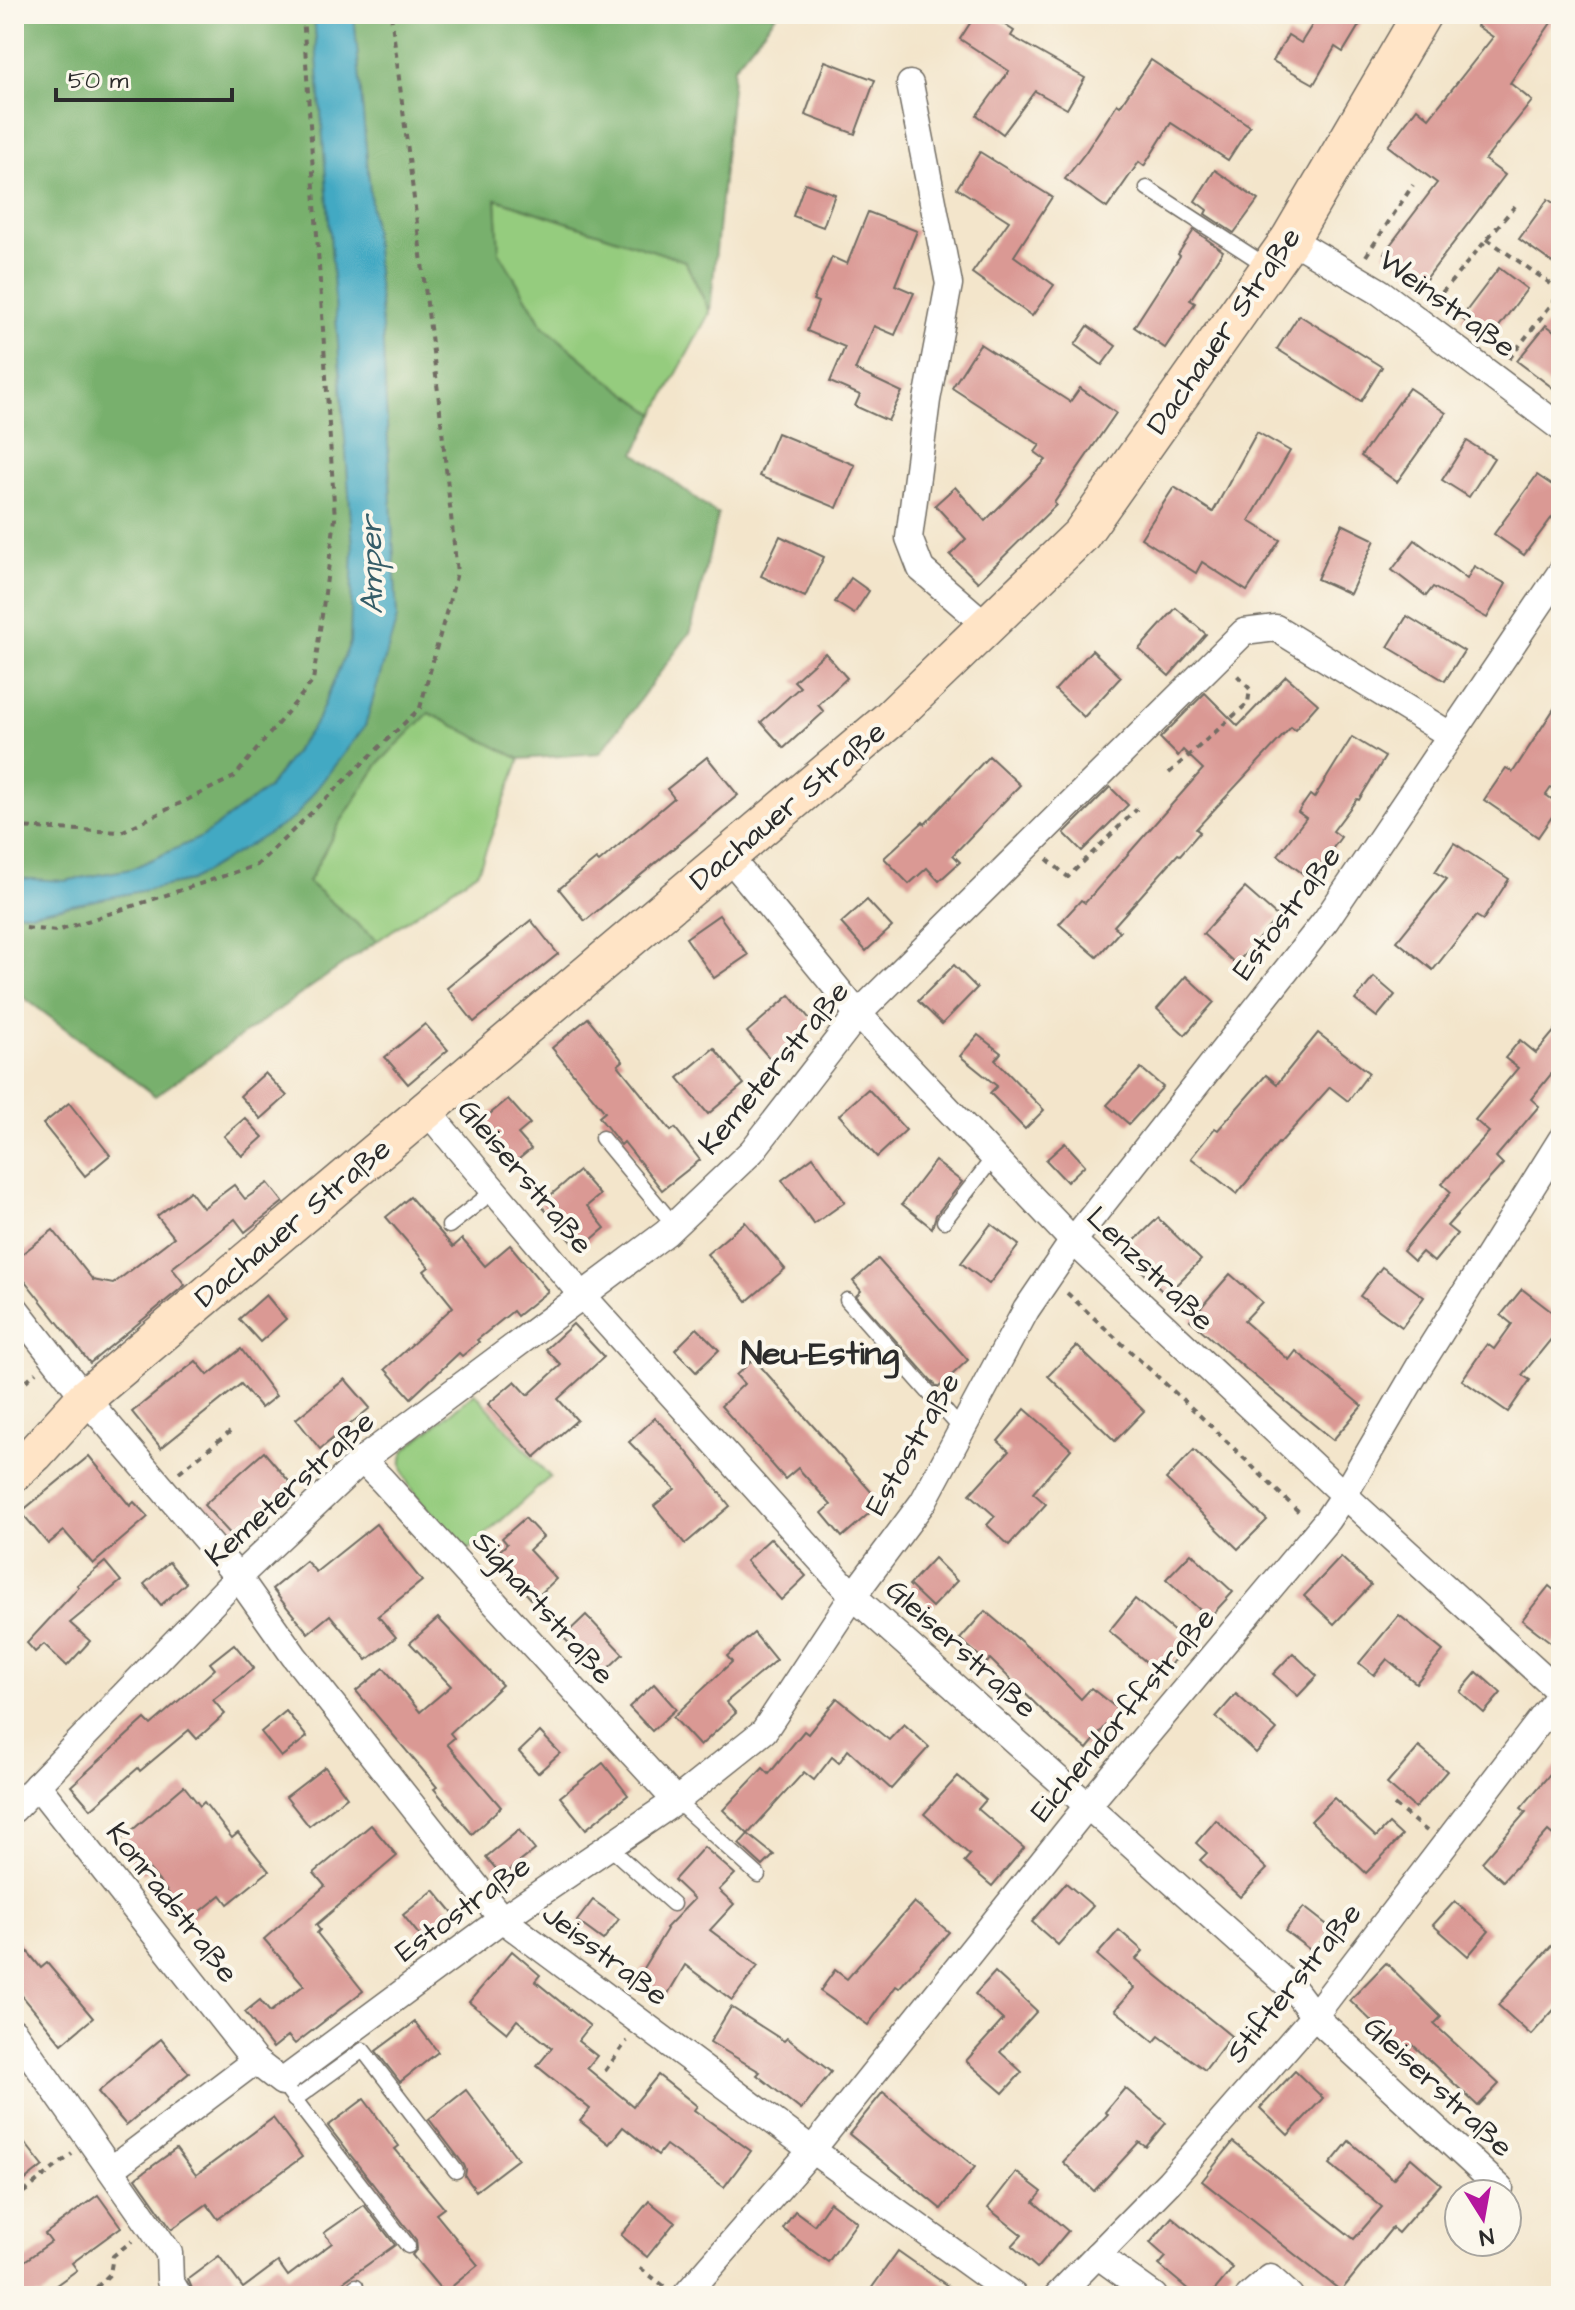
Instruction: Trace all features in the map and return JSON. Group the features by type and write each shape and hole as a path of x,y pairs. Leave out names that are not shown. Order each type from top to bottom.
{"street":[{"name":"Dachauer Straße","path":"14,1472 85,1398 889,720 1081,535 1280,253 1422,14"},
{"path":"910,84 949,284 927,400 909,538 921,569 987,626"},
{"name":"Weinstraße","path":"1280,253 1353,276 1380,292 1561,428"},
{"name":"Estostraße","path":"288,2091 502,1919 676,1801 764,1731 853,1596 923,1502 1026,1310 1048,1276 1326,920 1561,572"},
{"name":"Kemeterstraße","path":"14,1809 238,1577 362,1460 674,1225 752,1151 858,1014 1244,632 1276,628 1450,735"},
{"name":"Lenzstraße","path":"729,857 858,1014 1073,1241 1561,1693"},
{"name":"Gleiserstraße","path":"427,1111 582,1295 853,1596 1296,1992 1314,2016 1489,2178"},
{"name":"Eichendorffstraße","path":"675,2291 812,2150 1088,1805 1318,1531 1344,1495 1420,1365 1561,1140"},
{"name":"Jeisstraße","path":"14,1307 85,1398 238,1577 294,1656 502,1919 1014,2296"},
{"name":"Sighartstraße","path":"362,1460 676,1801"},
{"name":"Stifterstraße","path":"1057,2296 1169,2182 1314,2016 1561,1693"},
{"name":"Konradstraße","path":"37,1785 255,2061"},
{"path":"14,2032 169,2253 170,2281 179,2296"},
{"path":"112,2169 255,2061 288,2091"},
{"path":"1097,2255 1154,2296"},
{"path":"1249,2296 1270,2278 1290,2296"}],"lane":[{"path":"1147,188 1280,253"},
{"path":"602,1138 674,1225"},
{"path":"944,1221 994,1157"},
{"path":"449,1226 495,1190"},
{"path":"847,1300 962,1430"},
{"path":"676,1801 758,1875"},
{"path":"608,1846 673,1904"},
{"path":"408,2246 288,2091 363,2050 456,2171"}],"path":[{"path":"14,827 121,832 234,777 313,681 335,519 303,14"},
{"path":"14,927 57,931 257,865 420,708 457,573 391,14"},
{"path":"1353,276 1413,185"},
{"path":"1418,321 1515,206"},
{"path":"1487,239 1561,291 1494,378"},
{"path":"1169,773 1248,703 1250,689 1219,657"},
{"path":"1030,844 1068,877 1137,809"},
{"path":"1048,1276 1210,1425 1318,1531"},
{"path":"161,1486 230,1432"},
{"path":"1394,1805 1444,1845"},
{"path":"605,2071 641,2022"},
{"path":"14,2200 90,2139"},
{"path":"88,2296 110,2274 113,2256 151,2226"},
{"path":"640,2268 675,2291"}],"green space":[{"path":"14,14 314,14 353,548 350,643 317,721 268,788 202,837 131,869 64,881 14,878"},
{"path":"354,14 777,14 734,67 710,312 685,261 496,199 499,252 543,326 604,377 655,414 635,453 718,515 691,631 600,753 520,759 429,713 379,763 338,826 308,882 377,941 155,1096 14,990 14,912 32,913 190,881 365,726 397,618 382,328"},
{"path":"496,199 685,261 710,312 655,414 604,377 543,326 499,252"},
{"path":"429,712 520,759 478,871 377,941 308,882 338,826 379,763"},
{"path":"475,1393 550,1477 467,1551 433,1517 410,1487 402,1460 407,1448"}],"water":[{"name":"Amper","path":"314,14 354,14 382,328 397,618 365,726 294,818 190,881 32,913 14,912 14,878 64,881 131,869 202,837 268,788 317,721 350,643 353,548"}],"building":[{"path":"976,14 988,14 1014,31 1011,36 1085,78 1067,109 1035,91 1003,134 977,115 1009,71 960,39"},
{"path":"1319,14 1366,14 1343,52 1335,47 1314,84 1273,61 1288,35 1301,43"},
{"path":"1485,14 1557,14 1510,83 1532,101 1485,160 1505,175 1423,283 1384,253 1437,183 1388,146 1417,108 1429,118 1493,37 1477,26"},
{"path":"1151,60 1250,126 1228,160 1171,123 1144,166 1139,162 1107,208 1065,179"},
{"path":"825,61 875,80 855,134 805,115"},
{"path":"980,152 1052,197 1014,256 1054,285 1032,316 972,273 1009,221 957,188"},
{"path":"1215,170 1258,200 1234,233 1205,214 1207,210 1195,201"},
{"path":"805,183 835,194 823,227 793,216"},
{"path":"1548,199 1561,209 1561,269 1519,239"},
{"path":"868,212 917,231 895,285 914,293 895,335 874,326 855,370 902,392 888,421 855,406 860,395 830,382 845,347 807,331 818,302 813,300 832,257 847,264"},
{"path":"1194,230 1223,251 1190,300 1195,303 1165,348 1134,327"},
{"path":"1499,268 1527,289 1489,340 1461,318"},
{"path":"1299,315 1382,367 1361,401 1277,349"},
{"path":"1546,325 1561,336 1561,394 1517,361"},
{"path":"1088,326 1116,346 1102,365 1075,345"},
{"path":"980,344 1070,402 1080,388 1116,413 1054,503 1056,505 978,582 950,555 966,539 935,505 955,487 985,521 1046,460 1035,452 1040,445 952,388"},
{"path":"1409,388 1446,413 1397,482 1361,456"},
{"path":"1257,432 1290,451 1249,521 1280,540 1247,591 1202,562 1196,573 1141,538 1174,487 1213,512"},
{"path":"777,433 855,465 837,508 759,476"},
{"path":"1467,441 1494,458 1469,497 1442,480"},
{"path":"1537,475 1561,491 1561,505 1524,555 1494,534"},
{"path":"1342,524 1375,540 1350,594 1317,579"},
{"path":"780,536 824,557 805,597 761,576"},
{"path":"1415,540 1467,579 1474,566 1506,584 1487,618 1433,587 1426,596 1392,570"},
{"path":"851,578 869,591 854,614 835,602"},
{"path":"1176,608 1206,634 1169,676 1139,649"},
{"path":"1407,616 1464,651 1445,681 1388,647"},
{"path":"1092,650 1121,677 1084,717 1055,690"},
{"path":"825,653 847,678 818,705 824,712 784,748 761,722 800,687 794,681"},
{"path":"1286,676 1318,704 1295,730 1291,727 1196,829 1200,832 1114,926 1120,931 1097,957 1059,924 1081,900 1085,903 1203,769 1183,750 1178,756 1160,738 1205,693 1238,726"},
{"path":"1561,698 1561,773 1546,795 1560,805 1538,837 1484,800 1506,768 1513,772"},
{"path":"1352,737 1385,757 1359,800 1333,831 1341,837 1310,879 1278,855 1306,818 1298,812 1310,795 1314,798"},
{"path":"989,756 1020,785 953,855 960,862 939,881 927,868 909,884 884,858 923,822 925,824"},
{"path":"707,757 738,795 585,921 559,889 596,859 599,862 674,798 667,789"},
{"path":"1110,787 1128,805 1082,851 1064,833"},
{"path":"1454,843 1509,879 1483,920 1476,916 1433,970 1397,941 1447,879 1435,872"},
{"path":"1245,888 1278,917 1236,964 1203,934"},
{"path":"867,900 892,927 866,951 841,923"},
{"path":"719,915 748,955 714,978 686,938"},
{"path":"531,920 558,954 474,1022 447,988"},
{"path":"954,965 977,988 942,1024 918,1001"},
{"path":"1186,976 1214,1002 1185,1035 1157,1009"},
{"path":"1374,977 1395,995 1377,1017 1355,1000"},
{"path":"790,995 814,1024 771,1060 747,1032"},
{"path":"588,1018 623,1061 618,1065 671,1131 675,1128 700,1160 662,1190 624,1142 621,1145 599,1117 605,1112 552,1048"},
{"path":"1561,1023 1561,1062 1531,1099 1539,1106 1496,1157 1503,1164 1447,1226 1457,1234 1434,1262 1422,1252 1414,1261 1403,1251 1451,1192 1442,1184 1489,1132 1475,1120 1518,1068 1505,1058 1520,1040 1536,1053"},
{"path":"425,1024 448,1050 408,1084 385,1057"},
{"path":"1318,1033 1369,1073 1348,1101 1330,1087 1278,1143 1237,1194 1191,1158 1266,1075 1277,1084"},
{"path":"978,1035 1001,1053 995,1060 1044,1110 1025,1129 990,1093 997,1086 960,1056"},
{"path":"714,1048 744,1084 708,1114 678,1078"},
{"path":"1141,1068 1163,1087 1129,1124 1107,1105"},
{"path":"265,1073 287,1096 261,1119 240,1096"},
{"path":"868,1089 906,1130 877,1157 839,1115"},
{"path":"508,1099 530,1124 518,1134 531,1149 514,1163 479,1123"},
{"path":"69,1103 110,1155 85,1176 43,1124"},
{"path":"245,1118 263,1137 242,1156 224,1136"},
{"path":"1065,1143 1085,1165 1067,1182 1046,1160"},
{"path":"813,1157 845,1202 814,1224 782,1180"},
{"path":"935,1161 962,1182 936,1215 932,1228 902,1204"},
{"path":"579,1171 600,1195 587,1206 605,1228 579,1250 540,1204"},
{"path":"268,1183 283,1202 245,1232 235,1219 172,1268 185,1285 90,1363 14,1267 14,1260 53,1230 93,1280 113,1284 174,1237 157,1216 190,1191 203,1208 234,1185 245,1199"},
{"path":"410,1197 453,1247 462,1239 485,1266 510,1245 548,1291 517,1316 513,1311 462,1356 459,1353 411,1398 385,1369 453,1307 424,1271 429,1267 386,1217"},
{"path":"1158,1218 1201,1260 1166,1295 1123,1252"},
{"path":"745,1222 785,1269 747,1301 707,1254"},
{"path":"991,1224 1019,1245 989,1284 961,1263"},
{"path":"878,1259 968,1360 938,1388 856,1296 861,1291 853,1281"},
{"path":"1382,1267 1424,1297 1402,1327 1360,1296"},
{"path":"1230,1274 1262,1302 1244,1321 1289,1360 1296,1351 1362,1406 1333,1440 1190,1320"},
{"path":"1522,1289 1561,1319 1561,1327 1522,1375 1530,1380 1508,1412 1462,1380 1487,1344 1494,1349 1512,1324 1501,1315"},
{"path":"266,1295 286,1319 260,1342 239,1319"},
{"path":"573,1324 604,1357 558,1399 577,1420 535,1457 488,1404 515,1381 528,1395 561,1365 546,1349"},
{"path":"697,1328 719,1350 696,1372 675,1350"},
{"path":"1077,1346 1144,1411 1115,1441 1048,1376"},
{"path":"241,1349 276,1396 261,1408 241,1384 161,1448 132,1412 196,1361 208,1375"},
{"path":"754,1359 881,1503 842,1537 822,1513 831,1505 798,1468 785,1479 721,1406 744,1384 736,1375"},
{"path":"345,1379 370,1408 320,1449 296,1419"},
{"path":"1025,1409 1071,1449 1033,1493 1046,1504 1009,1545 987,1525 995,1516 970,1494 1009,1451 998,1441"},
{"path":"655,1418 683,1447 730,1506 685,1544 654,1506 675,1489 629,1442"},
{"path":"1194,1450 1267,1520 1238,1549 1166,1479"},
{"path":"264,1452 293,1486 234,1538 204,1505"},
{"path":"89,1456 130,1506 134,1502 148,1517 93,1564 64,1531 48,1544 21,1512"},
{"path":"525,1518 543,1537 529,1550 556,1579 533,1601 493,1557 507,1544 502,1538"},
{"path":"376,1524 422,1581 378,1616 396,1637 367,1660 330,1615 308,1633 272,1589 306,1561 316,1572"},
{"path":"771,1538 806,1576 781,1600 746,1561"},
{"path":"1191,1553 1233,1592 1209,1618 1166,1579"},
{"path":"1341,1557 1371,1585 1334,1624 1304,1596"},
{"path":"934,1558 957,1581 932,1607 909,1585"},
{"path":"105,1562 121,1581 70,1623 90,1641 67,1666 44,1644 35,1652 27,1643 79,1587 77,1585"},
{"path":"169,1562 186,1583 161,1605 144,1584"},
{"path":"1549,1586 1561,1596 1561,1635 1553,1644 1522,1620"},
{"path":"1135,1599 1188,1643 1162,1675 1109,1631"},
{"path":"985,1611 1038,1656 1081,1699 1091,1688 1119,1710 1087,1749 1054,1722 990,1659 987,1663 960,1639"},
{"path":"586,1615 623,1654 600,1676 563,1637"},
{"path":"1399,1615 1443,1651 1416,1683 1387,1659 1374,1675 1359,1663"},
{"path":"438,1618 502,1685 450,1733 454,1738 447,1744 501,1807 472,1834 434,1789 437,1787 356,1691 384,1668 420,1712 451,1686 410,1643"},
{"path":"754,1633 776,1660 726,1702 736,1713 700,1746 673,1717 732,1662 727,1656"},
{"path":"234,1644 254,1668 213,1700 225,1714 197,1739 189,1730 140,1771 138,1768 91,1809 71,1786 145,1719 151,1725 215,1669 210,1663"},
{"path":"1293,1653 1317,1676 1298,1696 1273,1674"},
{"path":"1477,1672 1501,1693 1484,1713 1460,1692"},
{"path":"654,1684 676,1709 652,1731 629,1707"},
{"path":"1236,1694 1277,1730 1256,1753 1216,1717"},
{"path":"837,1698 889,1740 904,1724 929,1747 891,1789 848,1750 839,1763 832,1757 814,1780 804,1772 748,1834 723,1810 763,1768 769,1774 804,1731 808,1734"},
{"path":"286,1711 307,1737 281,1757 261,1732"},
{"path":"540,1732 560,1753 538,1773 519,1752"},
{"path":"1419,1747 1447,1771 1415,1808 1387,1784"},
{"path":"1561,1761 1561,1842 1548,1831 1503,1881 1482,1862 1526,1812 1521,1808"},
{"path":"603,1763 628,1795 586,1829 560,1797"},
{"path":"325,1767 347,1797 309,1826 286,1797"},
{"path":"958,1776 986,1800 978,1809 1024,1848 992,1886 964,1862 970,1855 924,1814"},
{"path":"184,1786 200,1806 204,1802 232,1838 238,1833 269,1871 228,1904 221,1895 190,1920 149,1869 143,1874 117,1843"},
{"path":"1334,1798 1376,1837 1389,1824 1402,1836 1366,1873 1311,1821"},
{"path":"1216,1820 1267,1869 1240,1897 1200,1860 1207,1853 1196,1843"},
{"path":"371,1825 397,1856 316,1925 320,1930 317,1933 363,1991 295,2044 288,2036 273,2048 245,2012 260,2000 270,2012 304,1985 264,1939 325,1886 314,1873"},
{"path":"519,1830 535,1850 502,1876 486,1857"},
{"path":"748,1834 774,1855 763,1866 739,1844"},
{"path":"704,1847 735,1874 719,1890 734,1904 710,1930 758,1966 732,2000 685,1965 663,2002 634,1983 666,1928 694,1899 674,1880"},
{"path":"1066,1883 1093,1906 1058,1945 1032,1922"},
{"path":"434,1890 455,1915 424,1941 403,1915"},
{"path":"593,1900 619,1919 603,1940 577,1921"},
{"path":"1455,1901 1489,1931 1468,1956 1433,1925"},
{"path":"914,1902 949,1932 899,1988 896,1986 868,2025 820,1991 835,1970 847,1979"},
{"path":"1304,1907 1331,1928 1313,1952 1285,1931"},
{"path":"1119,1930 1143,1951 1136,1959 1231,2036 1205,2070 1159,2036 1154,2042 1115,2010 1134,1988 1097,1955"},
{"path":"14,1935 41,1968 47,1963 93,2018 62,2044 14,1986"},
{"path":"1561,1935 1561,2002 1531,2035 1498,2005"},
{"path":"512,1951 540,1975 535,1981 590,2026 578,2041 597,2056 587,2068 633,2106 658,2075 697,2106 694,2110 751,2151 724,2187 666,2145 658,2155 623,2127 609,2144 580,2121 590,2109 537,2066 552,2048 517,2020 507,2033 469,2002"},
{"path":"1386,1963 1441,2017 1434,2024 1499,2084 1478,2106 1413,2045 1405,2054 1350,2000"},
{"path":"995,1972 1037,2011 1000,2052 1022,2072 1003,2093 966,2061 1003,2020 975,1994"},
{"path":"731,2007 784,2041 787,2038 831,2072 801,2110 757,2075 760,2072 710,2042"},
{"path":"415,2022 438,2052 400,2082 376,2051"},
{"path":"161,2039 189,2073 126,2125 98,2092"},
{"path":"1295,2071 1323,2098 1288,2135 1260,2108"},
{"path":"1125,2088 1166,2123 1146,2147 1139,2142 1094,2191 1063,2162 1108,2114 1105,2112"},
{"path":"466,2090 518,2159 476,2191 465,2176 464,2165 429,2119"},
{"path":"883,2092 975,2167 941,2209 849,2134"},
{"path":"364,2099 399,2146 395,2149 444,2208 436,2214 478,2265 444,2293 412,2255 417,2249 416,2240 328,2126"},
{"path":"273,2118 302,2157 218,2219 207,2204 172,2229 136,2178 176,2149 196,2175"},
{"path":"14,2129 43,2166 14,2189"},
{"path":"1349,2141 1393,2179 1411,2158 1441,2184 1398,2233 1392,2228 1341,2291 1202,2181 1233,2142 1354,2239 1382,2207 1330,2164"},
{"path":"1016,2172 1042,2192 1034,2202 1068,2231 1037,2268 1012,2246 1022,2235 988,2208"},
{"path":"98,2195 121,2227 72,2263 77,2270 41,2296 14,2296 14,2279 24,2272 19,2265 51,2242 45,2234"},
{"path":"649,2201 675,2222 647,2257 621,2235"},
{"path":"830,2202 857,2222 828,2262 783,2229 795,2211 814,2225"},
{"path":"364,2205 395,2245 339,2285 335,2296 195,2296 188,2279 219,2256 243,2288 278,2262 288,2276 332,2243 324,2233"},
{"path":"1172,2217 1233,2268 1210,2296 1196,2296 1159,2265 1166,2257 1150,2243"},
{"path":"898,2251 962,2296 866,2296"}],"district":[{"name":"Neu-Esting","path":"820,1354"}]}
